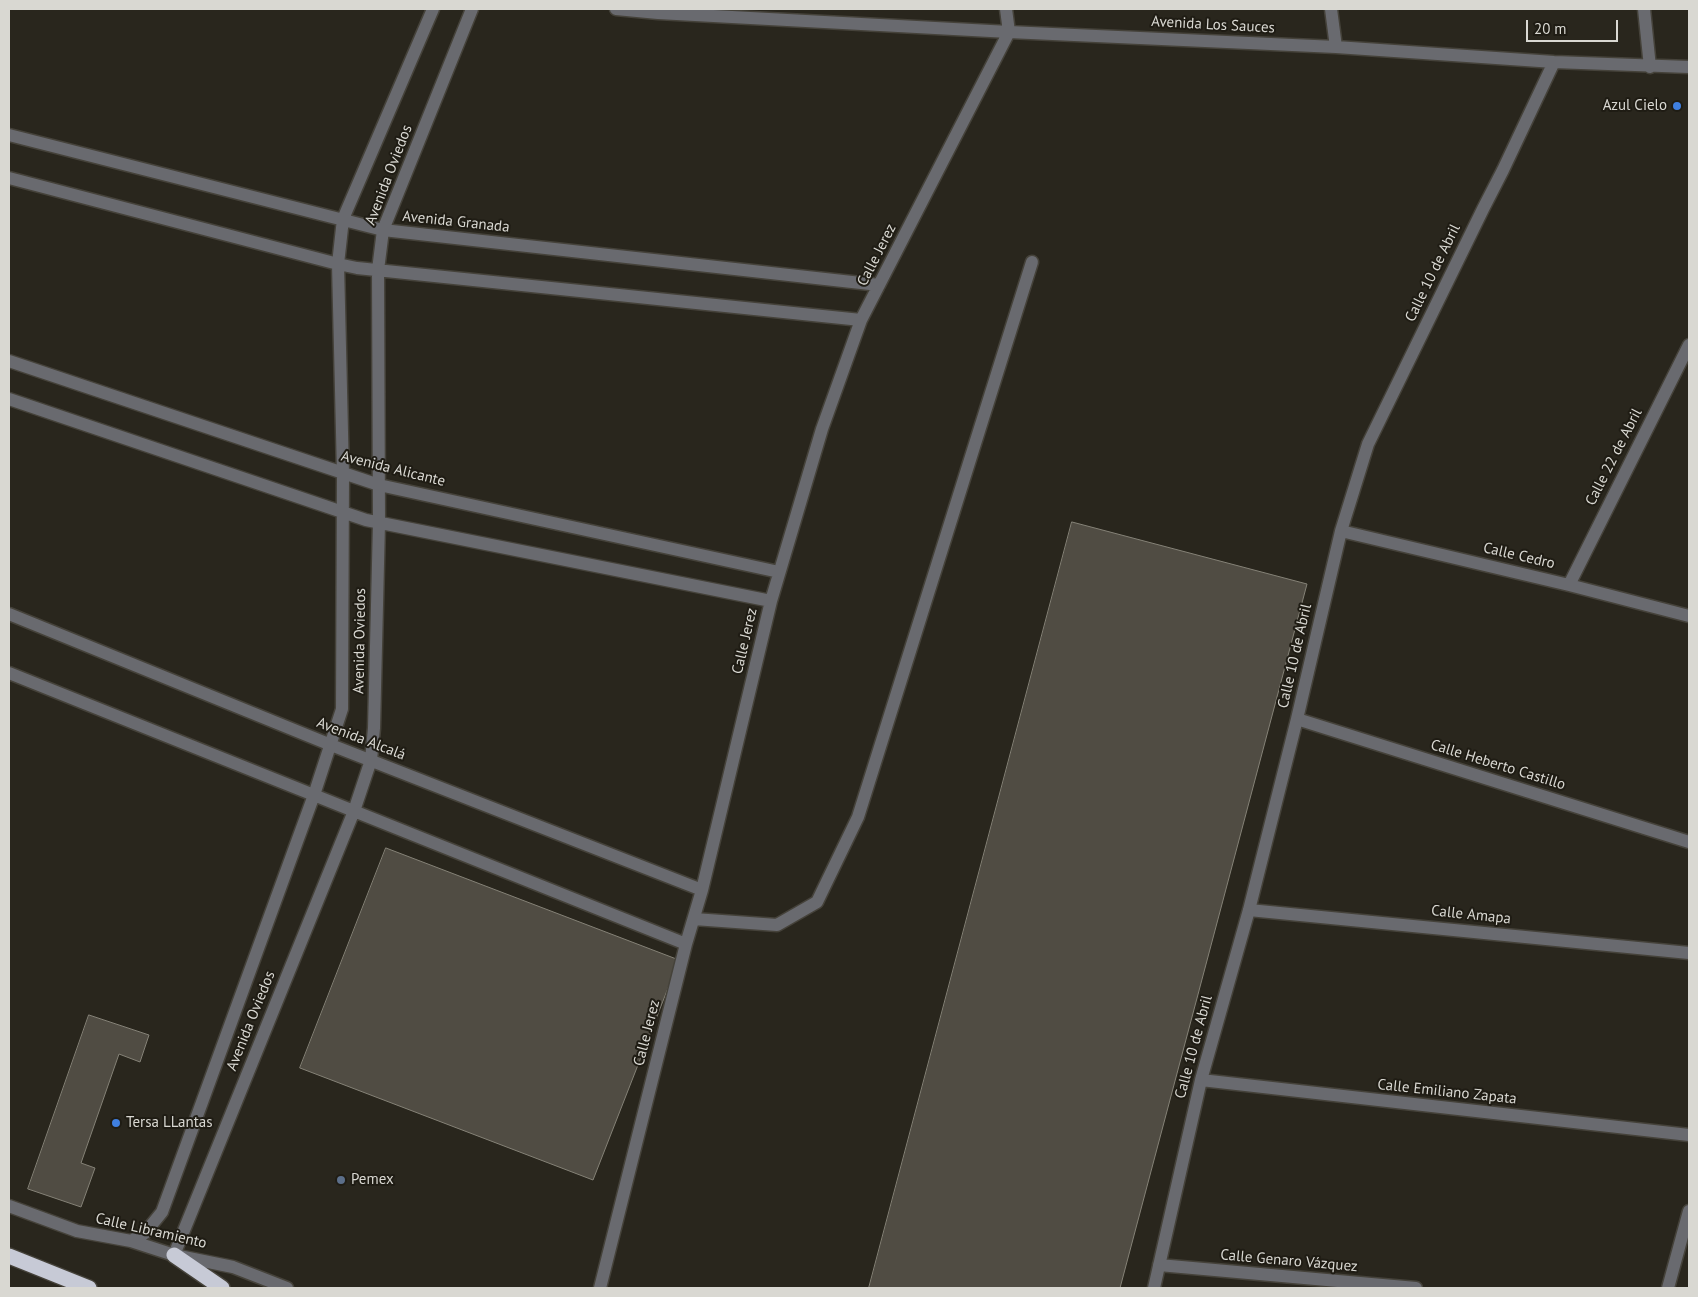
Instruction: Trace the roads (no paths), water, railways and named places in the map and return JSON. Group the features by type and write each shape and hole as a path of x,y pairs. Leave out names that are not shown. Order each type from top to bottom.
{"highway":[{"path":"174,1254 222,1288"},
{"path":"9,1256 89,1288"}],"street":[{"name":"Avenida Oviedos","path":"131,1241 145,1233 162,1212 314,795 342,709 343,474 338,264 343,220 433,9"},
{"name":"Avenida Oviedos","path":"174,1254 354,811 371,760 374,728 379,523 378,270 383,230 472,9"},
{"name":"Avenida Los Sauces","path":"616,9 1009,32 1336,47 1554,62 1689,67"},
{"path":"1006,9 1009,32"},
{"path":"1331,9 1336,47"},
{"path":"1644,9 1650,67"},
{"name":"Calle Jerez","path":"600,1288 686,944 702,890 771,601 822,429 861,320 1009,32"},
{"name":"Calle 10 de Abril","path":"1154,1288 1201,1080 1249,910 1341,532 1368,444 1554,62"},
{"name":"Avenida Granada","path":"9,135 383,230 879,285"},
{"path":"9,178 338,264 378,270 861,320"},
{"path":"694,918 777,925 817,902 858,817 1032,262"},
{"name":"Calle 22 de Abril","path":"1569,585 1689,345"},
{"name":"Avenida Alicante","path":"9,361 379,485 780,572"},
{"path":"9,399 379,523 771,601"},
{"name":"Calle Cedro","path":"1341,532 1569,585 1689,616"},
{"name":"Avenida Alcalá","path":"9,614 331,745 702,890"},
{"path":"9,673 686,944"},
{"name":"Calle Heberto Castillo","path":"1297,719 1689,842"},
{"name":"Calle Amapa","path":"1249,910 1689,953"},
{"name":"Calle Emiliano Zapata","path":"1201,1080 1689,1135"},
{"name":"Calle Libramiento","path":"9,1206 77,1231 131,1241 174,1254 233,1267 286,1288"},
{"path":"1668,1288 1689,1210"},
{"name":"Calle Genaro Vázquez","path":"1160,1265 1416,1288"}],"place":[{"name":"Azul Cielo","path":"1677,106"},
{"name":"Tersa LLantas","path":"116,1123"},
{"name":"Pemex","path":"341,1180"}]}
